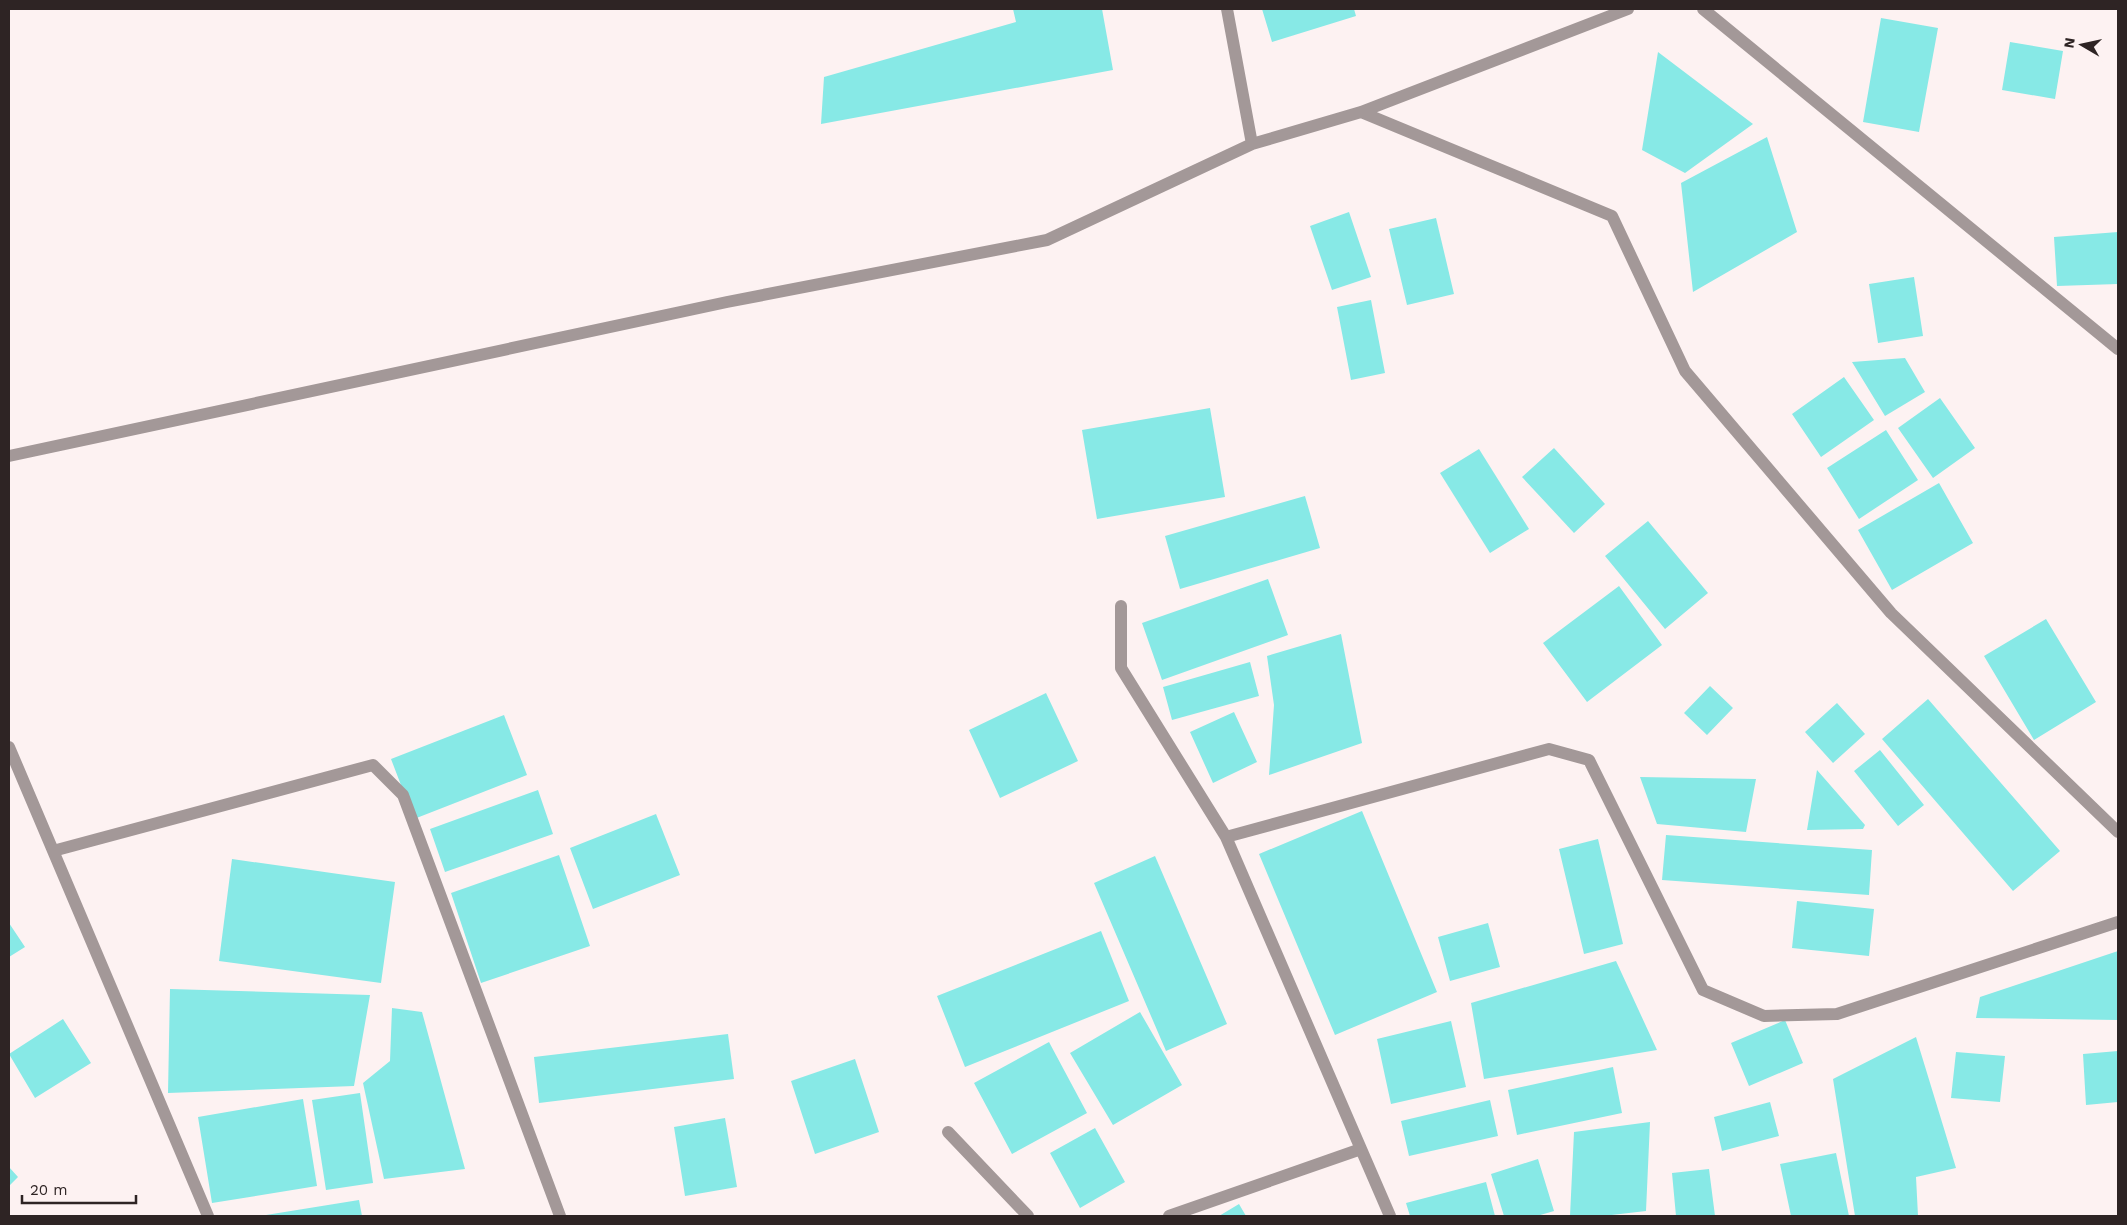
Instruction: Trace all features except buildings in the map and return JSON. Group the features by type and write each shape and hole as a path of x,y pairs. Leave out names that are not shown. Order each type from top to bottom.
{"street":[{"path":"1227,9 1252,144"},
{"path":"9,456 726,302 1047,240 1252,144 1361,112 1628,9"},
{"path":"1703,9 2118,349"},
{"path":"1361,112 1612,216 1685,371 1890,613 2118,832"},
{"path":"1121,606 1121,668 1226,837 1390,1216"},
{"path":"9,747 208,1216"},
{"path":"1226,837 1549,749 1589,760 1703,990 1764,1016 1837,1014 2118,922"},
{"path":"53,851 373,765 403,795 560,1216"},
{"path":"948,1132 1028,1216"},
{"path":"1169,1216 1361,1149"}]}
